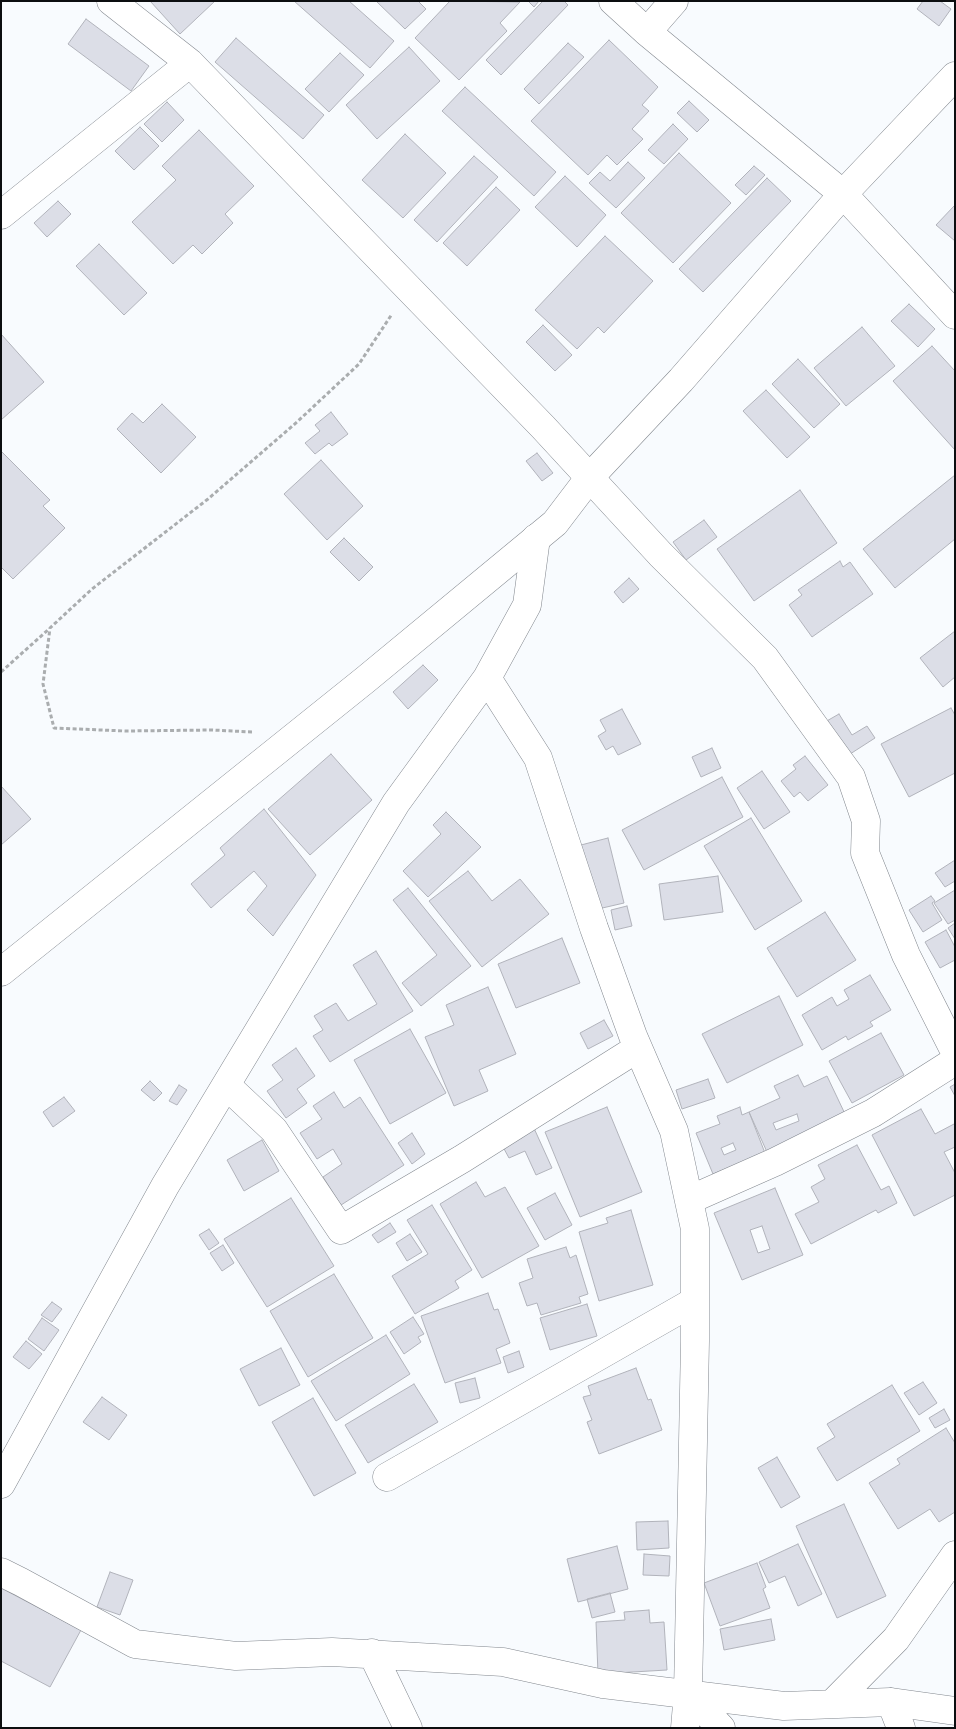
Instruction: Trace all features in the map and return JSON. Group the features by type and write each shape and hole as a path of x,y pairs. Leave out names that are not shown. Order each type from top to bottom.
{"street":[{"path":"111,1 190,63 590,477 661,555 765,658 851,777 866,820 865,853 906,955 955,1052"},
{"path":"613,1 647,32 843,194 955,315"},
{"path":"647,32 674,1"},
{"path":"1,215 190,63"},
{"path":"1,972 296,735 555,523 590,477 681,380 843,194 955,76"},
{"path":"1,1484 165,1186 396,803 487,678 527,605 536,538"},
{"path":"487,678 538,758 594,928 638,1048 674,1131 695,1228 688,1693 685,1728"},
{"path":"226,1085 274,1130 341,1230 462,1158 638,1048"},
{"path":"689,1200 775,1162 873,1113 955,1061"},
{"path":"387,1477 695,1301"},
{"path":"832,1704 896,1639 955,1555"},
{"path":"1,1572 135,1644 236,1656 332,1652 503,1662 603,1684 784,1706 892,1702 955,1711"},
{"path":"372,1653 408,1728"},
{"path":"688,1693 721,1728"},
{"path":"892,1702 901,1728"}],"path":[{"path":"1,672 92,590 223,486 297,422 359,364 409,289"},
{"path":"50,628 43,684 54,728 125,731 212,730 296,735"}],"building":[{"path":"150,1 215,1 180,34"},
{"path":"294,1 349,1 394,41 370,68"},
{"path":"376,1 418,1 426,9 405,29"},
{"path":"450,1 520,2 500,23 507,31 459,80 415,38"},
{"path":"528,1 539,1 534,7"},
{"path":"543,1 564,1 568,5 501,75 486,60"},
{"path":"923,1 940,1 951,9 939,26 917,9"},
{"path":"86,19 149,66 131,91 68,44"},
{"path":"236,38 324,115 303,139 215,62"},
{"path":"609,40 658,87 642,105 649,111 632,129 643,139 617,165 607,155 588,175 531,121"},
{"path":"568,43 584,57 539,104 524,89"},
{"path":"409,47 440,81 377,139 346,105"},
{"path":"340,53 364,75 329,112 305,89"},
{"path":"465,87 556,172 534,196 442,111"},
{"path":"689,101 709,120 697,132 677,113"},
{"path":"167,102 184,120 162,142 144,124"},
{"path":"673,124 688,139 664,164 648,150"},
{"path":"140,127 159,146 134,170 115,151"},
{"path":"199,130 254,186 225,214 233,223 202,254 193,245 173,264 132,222 176,180 162,166"},
{"path":"405,134 446,173 403,218 362,180"},
{"path":"679,153 731,203 673,263 621,213"},
{"path":"474,156 498,177 437,242 414,220"},
{"path":"628,162 645,178 616,208 589,183 600,172 610,181"},
{"path":"754,166 765,175 746,195 735,185"},
{"path":"565,176 606,215 577,247 535,207"},
{"path":"767,178 791,201 703,292 679,269"},
{"path":"496,187 520,210 467,266 443,243"},
{"path":"58,201 71,214 47,237 34,223"},
{"path":"955,205 955,241 936,225"},
{"path":"605,236 653,281 604,333 598,327 577,349 535,310"},
{"path":"99,244 147,293 124,315 76,266"},
{"path":"909,304 935,329 918,347 891,321"},
{"path":"543,325 572,355 555,371 526,342"},
{"path":"862,327 895,366 846,406 814,368"},
{"path":"1,334 44,382 1,420"},
{"path":"932,346 955,371 955,450 893,381"},
{"path":"798,359 840,404 814,428 772,384"},
{"path":"766,390 810,437 787,458 743,411"},
{"path":"162,404 196,437 161,473 117,429 132,413 143,423"},
{"path":"331,412 348,434 332,446 329,443 315,454 305,443 320,431 315,425"},
{"path":"1,451 50,500 43,506 65,528 13,579 1,567"},
{"path":"537,453 553,473 542,481 526,461"},
{"path":"321,460 363,506 327,540 284,494"},
{"path":"955,475 955,539 895,588 863,549"},
{"path":"800,490 837,543 754,601 717,549"},
{"path":"704,520 717,537 686,560 673,542"},
{"path":"344,538 373,567 359,581 330,552"},
{"path":"840,561 843,567 850,562 873,594 812,637 789,605 802,595 798,590"},
{"path":"629,578 639,589 623,603 614,592"},
{"path":"955,631 955,677 943,687 920,658"},
{"path":"423,665 438,680 408,709 393,692"},
{"path":"951,708 955,715 955,773 909,797 881,744"},
{"path":"622,709 641,744 618,755 613,746 606,750 598,736 606,731 600,720"},
{"path":"839,714 852,735 867,726 875,738 847,756 825,722"},
{"path":"712,748 721,768 701,777 692,757"},
{"path":"331,754 372,800 310,855 268,809"},
{"path":"805,756 828,785 808,801 800,792 794,797 781,781 796,769 793,765"},
{"path":"762,771 790,812 764,829 737,788"},
{"path":"722,777 743,817 644,870 622,830"},
{"path":"1,786 31,819 1,845"},
{"path":"264,809 316,875 273,936 247,910 267,886 254,871 211,908 191,884 225,855 220,848"},
{"path":"446,812 481,847 428,897 403,871 441,834 433,825"},
{"path":"751,818 802,901 755,930 704,846"},
{"path":"608,838 624,903 598,909 581,845"},
{"path":"955,860 955,881 945,887 935,873"},
{"path":"468,871 492,901 520,879 549,914 482,967 429,901"},
{"path":"718,876 723,912 664,920 659,884"},
{"path":"408,888 471,966 421,1006 402,983 437,955 393,900"},
{"path":"955,890 955,920 948,924 934,903"},
{"path":"931,896 935,901 932,903 942,920 923,932 909,910"},
{"path":"627,906 632,926 615,930 611,910"},
{"path":"825,912 856,960 797,997 767,948"},
{"path":"955,923 955,939 948,928"},
{"path":"946,930 955,947 955,960 940,968 925,942"},
{"path":"562,938 580,983 516,1008 498,964"},
{"path":"376,951 413,1011 330,1062 313,1036 323,1030 314,1016 336,1003 348,1021 377,1004 353,965"},
{"path":"870,975 891,1010 870,1022 873,1026 848,1040 846,1036 822,1050 802,1015 832,997 837,1006 849,999 844,990"},
{"path":"488,987 516,1054 479,1070 488,1091 454,1106 425,1037 454,1025 446,1005"},
{"path":"779,996 803,1045 727,1083 702,1034"},
{"path":"604,1020 613,1036 588,1049 580,1033"},
{"path":"410,1029 446,1093 390,1124 354,1060"},
{"path":"881,1033 904,1075 852,1103 829,1061"},
{"path":"296,1048 315,1076 297,1089 307,1103 286,1118 267,1091 283,1080 272,1065"},
{"path":"798,1075 804,1087 827,1076 846,1116 767,1152 749,1112 780,1098 774,1086","holes":["797,1114 799,1121 776,1130 773,1123"]},
{"path":"708,1079 715,1098 682,1109 676,1090"},
{"path":"150,1081 162,1093 154,1101 141,1090"},
{"path":"955,1084 955,1096 950,1087"},
{"path":"179,1085 187,1090 177,1105 169,1101"},
{"path":"334,1092 344,1108 360,1097 404,1165 341,1205 323,1177 342,1164 333,1149 317,1159 300,1133 322,1119 313,1106"},
{"path":"64,1097 75,1111 53,1127 43,1112"},
{"path":"607,1107 642,1192 580,1217 545,1132"},
{"path":"740,1107 742,1115 749,1112 765,1153 713,1174 696,1133 720,1124 717,1116","holes":["733,1143 736,1150 724,1155 721,1148"]},
{"path":"921,1109 935,1134 954,1124 955,1126 955,1147 944,1152 955,1173 955,1195 914,1216 872,1135"},
{"path":"533,1126 552,1168 536,1175 525,1151 509,1158 503,1147 523,1137 521,1132"},
{"path":"412,1133 425,1154 412,1164 398,1143"},
{"path":"262,1140 279,1171 244,1191 227,1160"},
{"path":"857,1145 881,1190 889,1186 897,1203 878,1213 876,1210 811,1244 795,1214 819,1202 811,1187 825,1179 818,1165"},
{"path":"476,1182 485,1197 505,1187 539,1246 482,1278 440,1204"},
{"path":"775,1188 803,1255 742,1280 714,1213","holes":["762,1226 770,1249 758,1253 750,1230"]},
{"path":"555,1193 572,1225 545,1240 527,1208"},
{"path":"291,1198 334,1266 267,1307 224,1239"},
{"path":"432,1205 472,1270 455,1281 459,1288 415,1314 392,1276 428,1254 407,1220"},
{"path":"631,1210 653,1285 599,1301 579,1232 608,1223 606,1218"},
{"path":"390,1223 396,1232 378,1243 372,1235"},
{"path":"209,1229 219,1243 209,1250 199,1235"},
{"path":"410,1234 422,1252 407,1261 396,1243"},
{"path":"223,1245 234,1263 222,1271 210,1253"},
{"path":"566,1247 570,1258 576,1255 588,1294 579,1297 581,1303 541,1315 537,1303 527,1306 519,1283 533,1278 527,1259"},
{"path":"334,1274 373,1338 308,1377 270,1311"},
{"path":"488,1293 494,1310 498,1309 510,1343 496,1349 501,1363 445,1383 421,1316"},
{"path":"52,1302 62,1309 52,1322 41,1315"},
{"path":"587,1304 597,1336 550,1350 540,1318"},
{"path":"413,1317 424,1334 418,1337 421,1342 404,1354 390,1332"},
{"path":"42,1318 59,1330 44,1351 28,1339"},
{"path":"386,1335 410,1374 336,1421 311,1381"},
{"path":"26,1341 42,1354 29,1369 13,1357"},
{"path":"281,1348 300,1385 259,1406 240,1369"},
{"path":"519,1351 524,1367 508,1373 503,1357"},
{"path":"636,1368 648,1400 651,1399 662,1430 599,1454 587,1422 592,1420 583,1397 591,1395 588,1386"},
{"path":"475,1378 480,1398 460,1403 455,1383"},
{"path":"923,1382 937,1403 919,1415 904,1393"},
{"path":"414,1384 438,1422 368,1463 345,1425"},
{"path":"892,1385 920,1431 837,1481 817,1448 835,1437 827,1424"},
{"path":"102,1397 127,1415 109,1440 83,1422"},
{"path":"313,1398 356,1473 314,1496 272,1422"},
{"path":"944,1409 950,1420 935,1428 929,1418"},
{"path":"946,1428 955,1443 955,1512 939,1522 930,1509 898,1529 869,1483 900,1464 897,1459"},
{"path":"777,1457 800,1497 781,1508 758,1468"},
{"path":"844,1504 886,1596 837,1618 796,1526"},
{"path":"668,1521 669,1548 637,1550 636,1522"},
{"path":"798,1544 822,1594 798,1606 785,1576 769,1583 759,1562"},
{"path":"617,1546 628,1589 578,1602 567,1559"},
{"path":"644,1554 670,1556 669,1576 643,1575"},
{"path":"757,1563 766,1587 763,1589 770,1608 720,1626 704,1583"},
{"path":"110,1572 133,1580 120,1615 97,1607"},
{"path":"1,1588 81,1630 50,1687 1,1661"},
{"path":"610,1593 615,1612 592,1618 587,1599"},
{"path":"649,1610 650,1623 664,1622 667,1670 598,1674 596,1622 625,1620 624,1612"},
{"path":"771,1619 775,1640 724,1650 720,1629"}]}
